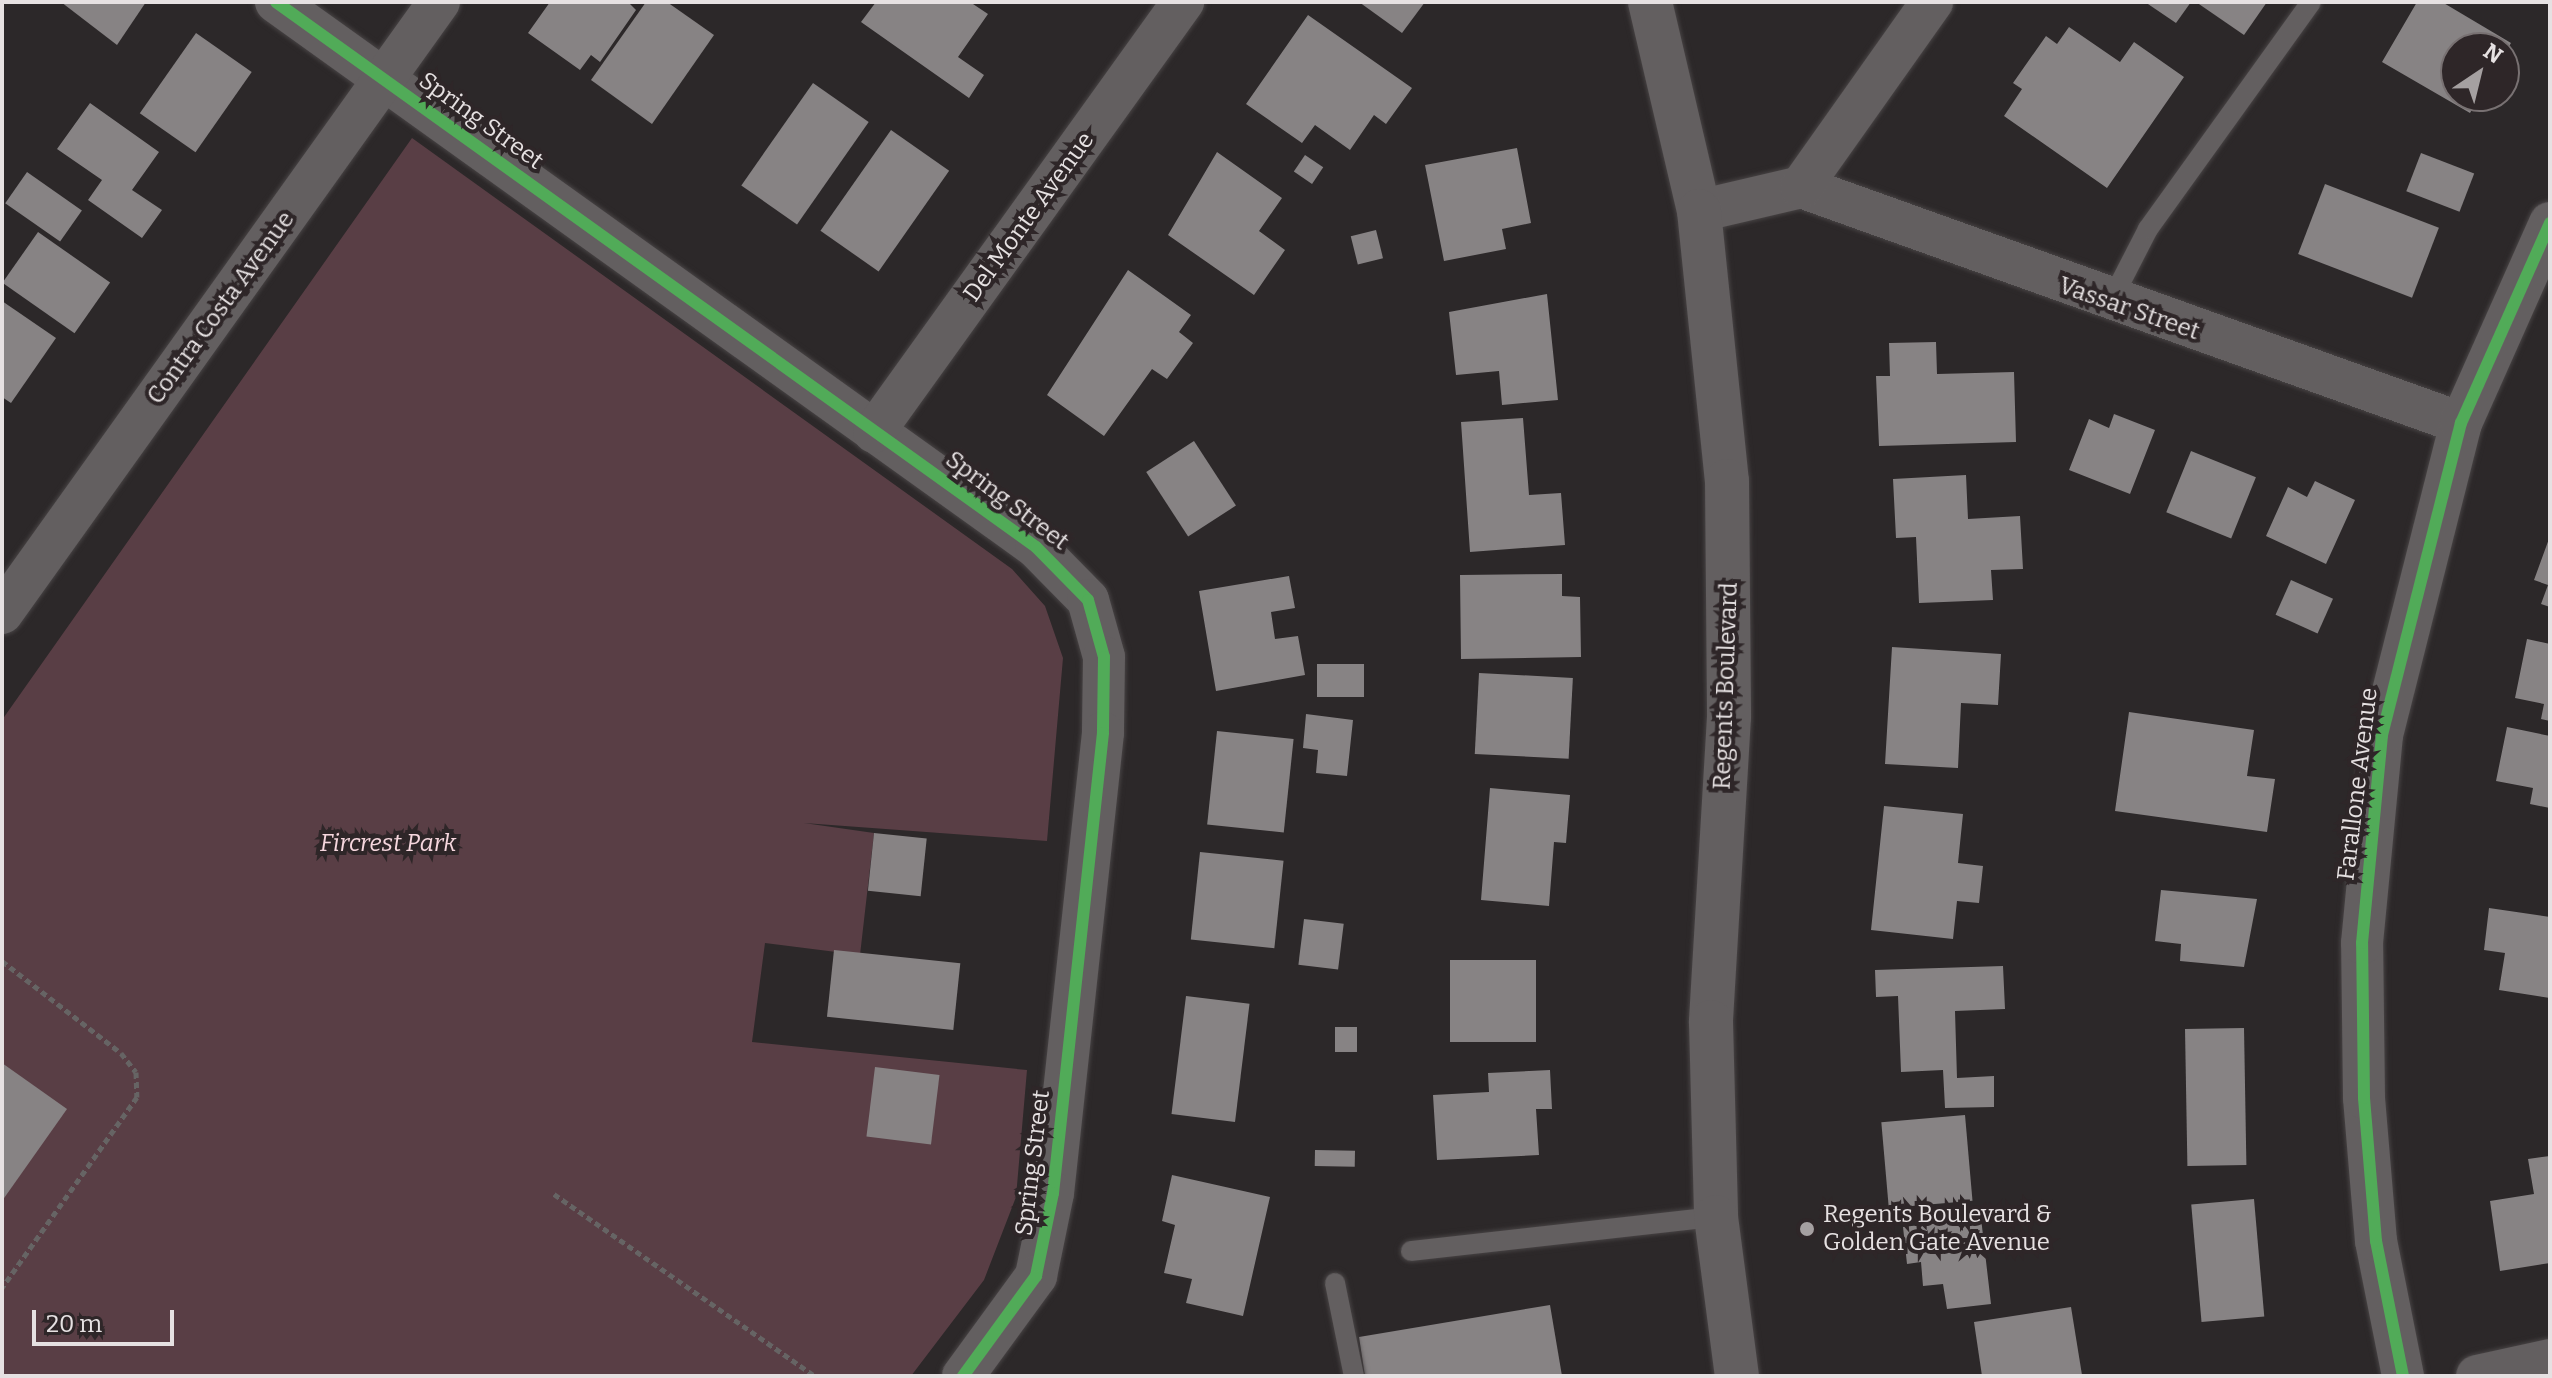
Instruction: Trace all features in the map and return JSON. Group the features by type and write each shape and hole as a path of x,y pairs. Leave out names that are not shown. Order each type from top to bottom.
{"main road":[{"name":"Regents Boulevard","path":"1650,2 1699,211 1727,481 1731,638 1711,1022 1716,1217 1737,1376"}],"street":[{"name":"Spring Street","path":"276,2 874,432 1070,577 1098,624 1104,657 1103,733 1043,1253 1036,1276 963,1376"},
{"name":"Contra Costa Avenue","path":"2,613 439,2"},
{"name":"Del Monte Avenue","path":"874,432 1183,2"},
{"path":"1699,211 1801,187 1932,2"},
{"name":"Vassar Street","path":"1801,187 2110,303 2461,423"},
{"name":"Farallone Avenue","path":"2403,1376 2376,1241 2362,943 2382,735 2461,423 2550,223"},
{"path":"2477,1376 2550,1360"}],"lane":[{"path":"2110,303 2148,229 2311,2"},
{"path":"1411,1251 1716,1217"},
{"path":"1335,1283 1354,1376"}],"path":[{"path":"2,961 121,1053 136,1072 137,1097 2,1288"},
{"path":"554,1194 815,1376"}],"green space":[{"name":"Fircrest Park","path":"412,138 1012,569 1045,606 1063,658 1047,841 804,823 874,833 860,955 765,943 752,1042 1027,1070 1016,1197 984,1280 911,1376 2,1376 2,720"}],"building":[{"path":"61,2 146,2 117,45"},
{"path":"550,2 628,2 636,10 600,62 591,55 580,70 528,33"},
{"path":"646,2 667,2 714,35 652,124 591,80"},
{"path":"876,2 970,2 988,14 958,57 984,75 969,98 861,22"},
{"path":"1359,2 1425,2 1402,33"},
{"path":"2145,2 2191,2 2176,23"},
{"path":"2196,2 2267,2 2244,35"},
{"path":"2417,2 2442,2 2492,32 2440,32 2440,96 2382,62"},
{"path":"1308,15 1412,88 1386,124 1374,115 1350,150 1315,125 1302,143 1246,104"},
{"path":"2069,27 2120,62 2134,42 2184,77 2107,188 2004,116 2022,89 2013,83 2046,36 2057,44"},
{"path":"196,33 252,72 195,152 140,113"},
{"path":"813,83 869,122 797,224 741,185"},
{"path":"90,103 159,152 132,190 162,210 142,238 88,200 102,180 57,149"},
{"path":"891,130 949,171 879,271 820,231"},
{"path":"1517,148 1531,223 1502,229 1506,249 1444,261 1425,165"},
{"path":"1217,152 1282,198 1259,231 1285,250 1254,295 1168,235"},
{"path":"2421,153 2474,173 2460,212 2406,191"},
{"path":"1305,155 1323,167 1312,184 1294,172"},
{"path":"27,172 82,210 60,242 5,203"},
{"path":"2325,184 2439,228 2412,298 2298,254"},
{"path":"1376,230 1383,258 1358,264 1351,236"},
{"path":"38,232 110,282 75,333 2,283"},
{"path":"1128,270 1191,315 1179,332 1193,343 1167,379 1152,369 1104,436 1047,395"},
{"path":"1547,294 1558,400 1502,405 1499,371 1456,375 1449,312"},
{"path":"2,301 56,338 11,403 2,397"},
{"path":"1936,342 1937,374 2014,372 2016,442 1879,446 1876,376 1890,376 1889,343"},
{"path":"2114,414 2155,430 2130,494 2069,470 2089,419 2109,428"},
{"path":"1523,418 1529,495 1561,493 1565,545 1470,552 1461,422"},
{"path":"1194,441 1236,506 1188,537 1146,472"},
{"path":"2191,451 2256,477 2231,538 2166,512"},
{"path":"1966,475 1968,519 2020,516 2023,569 1991,570 1993,600 1919,603 1916,537 1896,538 1893,479"},
{"path":"2315,481 2355,500 2326,564 2266,536 2288,487 2307,497"},
{"path":"2550,536 2550,607 2541,604 2548,585 2534,580"},
{"path":"1562,574 1562,596 1580,597 1581,657 1461,659 1460,575"},
{"path":"1289,576 1295,608 1271,612 1275,639 1298,636 1305,675 1216,691 1199,591"},
{"path":"2291,580 2333,599 2318,633 2276,615"},
{"path":"2527,639 2550,644 2550,721 2541,719 2544,704 2515,698"},
{"path":"1892,647 2001,654 1998,705 1961,703 1958,768 1885,764"},
{"path":"1317,664 1364,664 1364,697 1317,697"},
{"path":"1479,673 1573,678 1569,759 1475,754"},
{"path":"2129,712 2254,730 2247,776 2275,779 2267,832 2115,811"},
{"path":"1306,714 1353,720 1347,776 1316,773 1318,750 1303,748"},
{"path":"2507,727 2550,736 2550,808 2530,804 2533,788 2496,781"},
{"path":"1217,731 1294,739 1284,833 1207,824"},
{"path":"1490,788 1570,795 1566,843 1554,842 1549,906 1481,900"},
{"path":"1884,806 1963,814 1958,863 1983,866 1979,903 1957,901 1953,939 1871,930"},
{"path":"874,833 927,839 921,896 868,891"},
{"path":"1200,852 1284,861 1274,948 1191,940"},
{"path":"2161,890 2257,899 2244,967 2180,961 2181,944 2155,941"},
{"path":"2489,908 2550,917 2550,998 2499,990 2505,953 2484,950"},
{"path":"1304,919 1344,924 1338,970 1298,965"},
{"path":"834,950 960,963 953,1030 827,1017"},
{"path":"1450,960 1536,960 1536,1042 1450,1042"},
{"path":"2003,966 2005,1009 1955,1011 1957,1078 1994,1076 1994,1107 1945,1108 1943,1070 1901,1072 1898,996 1876,997 1875,970"},
{"path":"1186,996 1250,1004 1235,1122 1171,1114"},
{"path":"1335,1027 1357,1027 1357,1052 1335,1052"},
{"path":"2244,1028 2246,1165 2187,1166 2185,1029"},
{"path":"2,1063 67,1109 2,1201"},
{"path":"875,1067 940,1075 931,1144 866,1136"},
{"path":"1550,1070 1552,1109 1536,1109 1539,1155 1437,1160 1433,1095 1489,1092 1488,1073"},
{"path":"1965,1115 1972,1201 1889,1208 1881,1122"},
{"path":"1315,1150 1355,1151 1355,1167 1315,1166"},
{"path":"2550,1156 2550,1263 2500,1271 2490,1201 2534,1194 2528,1159"},
{"path":"1172,1175 1270,1197 1243,1316 1186,1303 1192,1279 1164,1273 1175,1225 1162,1221"},
{"path":"2254,1199 2264,1317 2202,1322 2191,1204"},
{"path":"1981,1218 1991,1304 1947,1309 1943,1284 1923,1286 1921,1262 1907,1264 1903,1227"},
{"path":"1550,1305 1562,1376 1365,1376 1359,1337"},
{"path":"2071,1307 2082,1375 1982,1376 1974,1322"}],"cycle path":[{"path":"276,2 1036,547 1088,600 1104,657 1103,733 1053,1193 1036,1276 963,1376"},
{"path":"2403,1376 2376,1241 2364,1098 2362,943 2382,735 2461,423 2550,223"}],"place":[{"name":"Regents Boulevard & Golden Gate Avenue","path":"1807,1229"}]}
